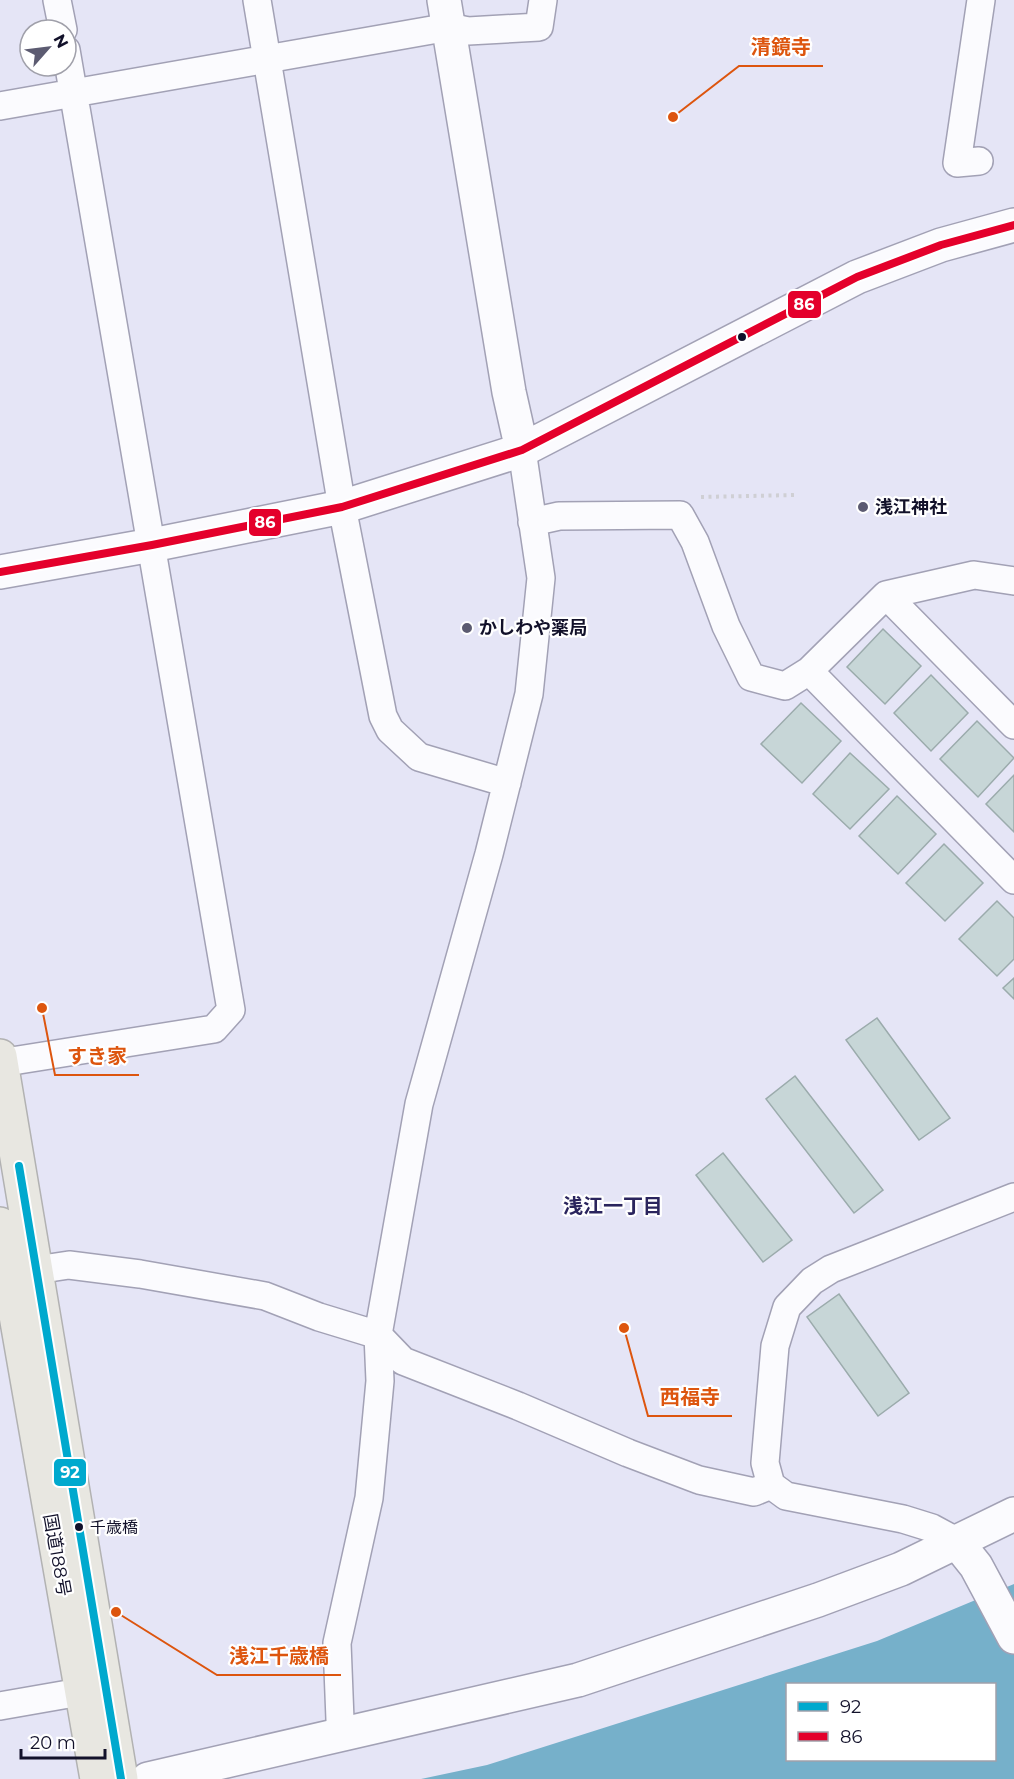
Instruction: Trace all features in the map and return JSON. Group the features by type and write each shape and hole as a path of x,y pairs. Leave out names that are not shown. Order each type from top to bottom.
{"highway":[{"name":"国道188号","path":"0,1060 22,1272 80,1692 96,1779"},
{"name":"国道188号","path":"0,1224 22,1272 121,1779"}],"street":[{"path":"57,0 61,18"},
{"path":"257,0 342,507 383,716 390,730 419,757 507,783"},
{"path":"446,13 468,30 539,27 543,0"},
{"path":"980,161 957,163 981,0"},
{"path":"0,106 268,59 446,13"},
{"path":"343,1736 340,1720 338,1643 369,1498 380,1381 378,1335 418,1104 507,783 529,694 540,578 522,450 509,392 446,13"},
{"path":"0,1060 214,1029 231,1010 71,78"},
{"path":"0,572 152,545 342,507 522,450 857,277 941,245 1014,225"},
{"path":"532,522 559,516 680,515 695,542 726,626 751,677 785,686 809,671 886,595 974,575 1014,581"},
{"path":"886,595 1014,725"},
{"path":"809,671 1013,877"},
{"path":"1014,1197 831,1269 812,1281 788,1307 775,1346 765,1463 771,1485 786,1496 903,1519 932,1528 966,1554 1014,1637"},
{"path":"22,1272 69,1265 140,1274 265,1296 319,1317 378,1335 403,1361 699,1480 754,1492 771,1485"},
{"path":"148,1779 343,1736 578,1680 818,1600 901,1569 966,1554 1014,1514"},
{"path":"0,1706 80,1692"}],"water":[{"path":"1014,1584 1014,1779 421,1779 487,1765 877,1641"}],"building":[{"path":"883,629 921,666 885,704 847,667"},
{"path":"931,675 968,713 931,751 894,713"},
{"path":"801,703 841,741 802,783 761,744"},
{"path":"977,721 1014,758 978,797 940,759"},
{"path":"850,753 889,789 850,829 813,794"},
{"path":"1014,775 1014,832 986,804"},
{"path":"897,796 936,834 898,874 859,836"},
{"path":"944,844 983,883 945,921 906,883"},
{"path":"997,901 1014,918 1014,959 997,976 959,939"},
{"path":"1014,978 1014,999 1003,988"},
{"path":"877,1018 950,1118 919,1140 846,1040"},
{"path":"795,1076 883,1190 854,1213 766,1099"},
{"path":"723,1153 792,1240 763,1262 696,1175"},
{"path":"839,1294 909,1393 878,1416 807,1317"}],"transit line":[{"name":"86","path":"0,572 152,545 342,507 522,450 857,277 941,245 1014,225"},
{"name":"92","path":"19,1166 121,1779"}],"place":[{"name":"清鏡寺","path":"673,117"},
{"name":"浅江神社","path":"863,507"},
{"name":"かしわや薬局","path":"467,628"},
{"name":"すき家","path":"42,1008"},
{"name":"西福寺","path":"624,1328"},
{"name":"千歳橋","path":"79,1527"},
{"name":"浅江千歳橋","path":"116,1612"}],"district":[{"name":"浅江一丁目","path":"613,1206"}]}
